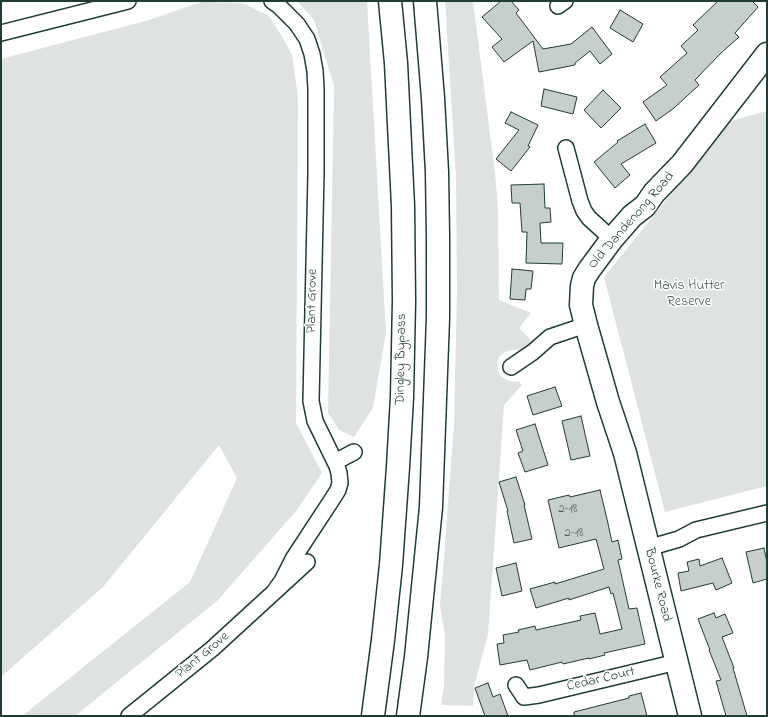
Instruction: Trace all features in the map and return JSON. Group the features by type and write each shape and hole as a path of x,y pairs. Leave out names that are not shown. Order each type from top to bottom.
{"main road":[{"name":"Dingley Bypass","path":"373,716 391,565 402,397 404,301 403,206 397,84 390,1"},
{"path":"408,716 416,657 431,507 438,318 437,172 426,1"},
{"name":"Old Dandenong Road","path":"592,323 596,291 591,281 604,272 632,216 645,206 654,193 682,164 767,54"},
{"name":"Bourke Road","path":"592,323 616,392 625,453 690,716"}],"street":[{"path":"1,33 128,1"},
{"name":"Plant Grove","path":"272,1 297,24 304,34 312,54 315,71 316,135 311,401 316,425 335,462 340,483 323,515 292,559 282,581 274,592"},
{"path":"566,148 584,211 589,218 617,244"},
{"path":"511,367 533,352 550,337 592,323"},
{"path":"335,462 354,452"},
{"path":"647,543 681,530 696,530 767,513"},
{"name":"Plant Grove","path":"129,716 212,650 307,562"},
{"name":"Cedar Court","path":"520,696 538,695 677,662"}],"green space":[{"path":"297,1 367,1 386,333 373,408 354,437 339,430 328,413 334,86 314,20"},
{"path":"445,1 473,1 495,173 498,208 499,300 531,313 519,328 534,343 527,349 505,352 499,358 497,365 502,377 509,381 519,381 522,385 504,405 488,635 474,686 473,706 441,705 444,685 445,636 440,606 454,423 457,292 456,177"},
{"path":"201,2 242,3 268,15 292,55 298,97 296,423 322,473 297,510 217,601 75,716 22,716 190,582 237,478 219,445 103,587 1,677 1,59 149,20"},
{"name":"Mavis Hutter Reserve","path":"767,111 767,486 665,512 604,277 730,121"}],"building":[{"path":"501,1 511,1 519,10 516,13 543,49 571,44 592,27 612,54 600,64 590,51 575,63 575,65 539,72 533,41 504,62 492,47 502,39 482,17"},
{"path":"718,1 752,1 758,7 735,33 739,37 695,80 699,85 674,108 656,121 643,102 667,85 660,77 687,53 681,46 698,30 693,25"},
{"path":"620,10 643,24 633,42 610,28"},
{"path":"544,89 577,97 573,114 541,106"},
{"path":"603,90 621,108 601,128 584,110"},
{"path":"511,112 538,125 528,146 530,147 511,171 496,159 519,130 505,123"},
{"path":"645,124 656,143 621,164 630,175 615,188 594,162 618,142 617,141"},
{"path":"544,184 545,208 550,208 551,222 540,223 541,243 563,243 562,264 526,263 527,232 522,232 520,203 512,203 511,185"},
{"path":"512,269 533,271 531,289 526,289 525,300 510,299"},
{"path":"555,387 562,406 533,415 527,396"},
{"path":"581,416 590,456 571,460 562,421"},
{"path":"535,424 548,465 525,472 518,453 523,451 516,430"},
{"path":"516,477 525,505 532,539 514,543 508,511 499,482"},
{"path":"600,490 612,542 618,540 622,559 618,560 629,609 637,608 645,644 604,653 605,655 589,659 563,664 562,662 530,670 527,660 500,665 497,644 504,643 503,635 519,632 518,630 535,626 536,630 581,620 580,616 595,613 600,634 622,629 613,593 611,594 609,587 569,600 569,598 536,608 530,589 555,582 555,584 604,569 596,539 559,548 548,500 569,495 570,497"},
{"path":"764,548 767,562 767,579 753,583 746,552"},
{"path":"722,558 732,583 716,590 713,583 681,591 678,573 689,571 687,562 699,559 700,566"},
{"path":"516,563 522,591 502,596 496,568"},
{"path":"714,613 716,618 725,614 733,633 722,637 734,668 747,716 726,716 716,681 721,680 698,619"},
{"path":"488,683 493,697 500,694 508,716 485,716 475,688"},
{"path":"641,693 647,716 574,716 574,712 629,698 629,696"}]}
